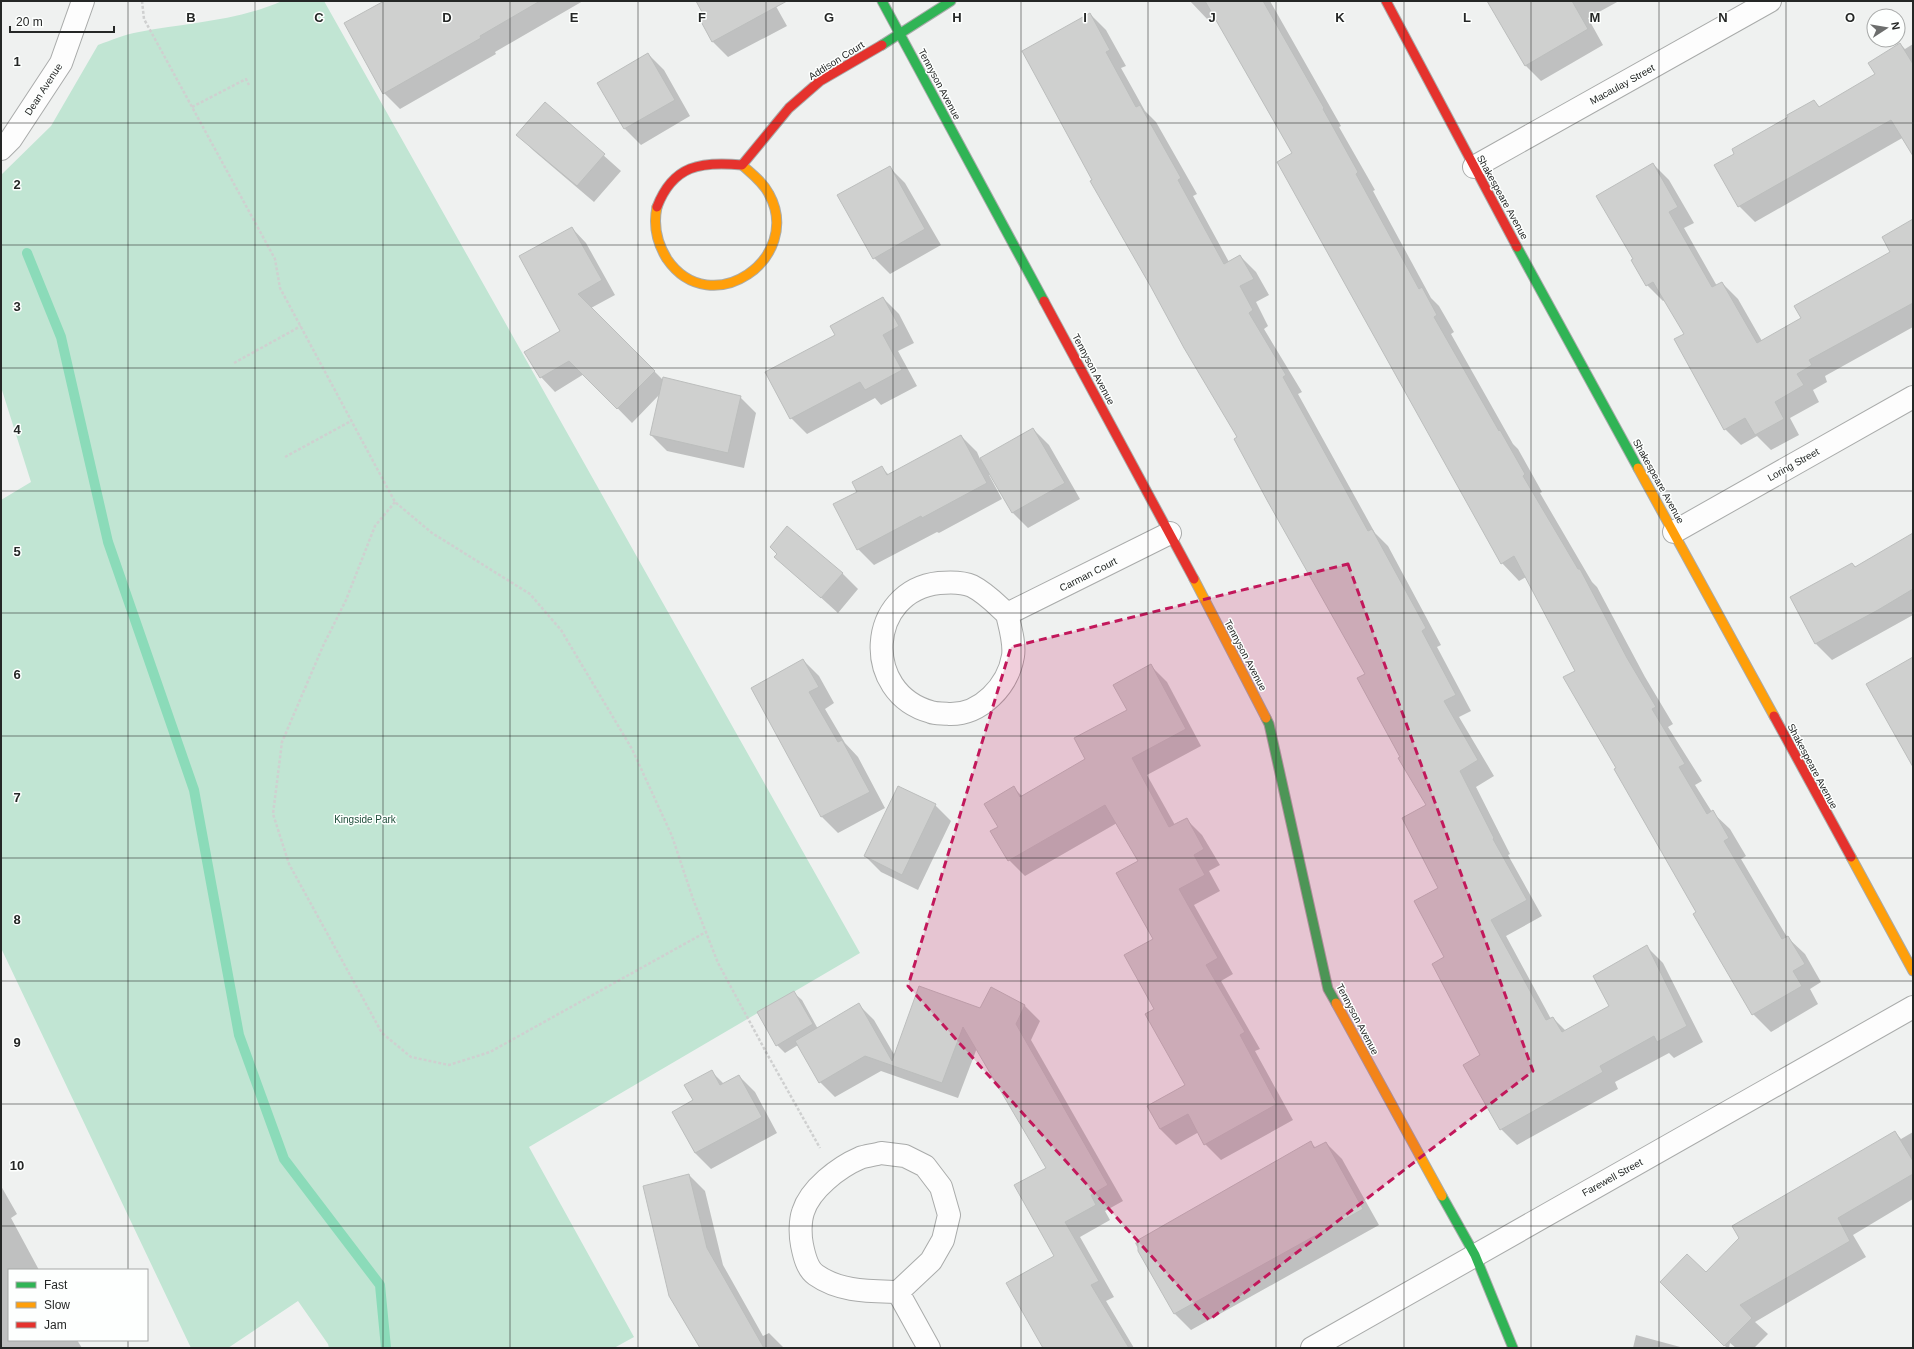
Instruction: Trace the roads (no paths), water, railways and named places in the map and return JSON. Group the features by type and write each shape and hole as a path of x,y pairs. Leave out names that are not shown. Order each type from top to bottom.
{"street":[{"name":"Dean Avenue","path":"1,149 11,139 61,63 83,1"},
{"name":"Tennyson Avenue","path":"882,1 1170,533 1269,724 1328,988 1475,1255 1514,1348"},
{"name":"Addison Court","path":"742,165 790,108 820,81 858,60 899,32 951,1"},
{"name":"Shakespeare Avenue","path":"1386,1 1474,167 1913,971"},
{"name":"Macaulay Street","path":"1474,167 1770,1"},
{"path":"722,163 742,165 758,180 770,195 776,214 776,233 770,252 758,267 743,279 724,285 705,284 687,278 672,266 660,248 655,228 657,207 666,188 681,173 701,164 722,163"},
{"name":"Loring Street","path":"1674,532 1913,397"},
{"name":"Carman Court","path":"1007,614 1170,533"},
{"path":"950,582 970,586 989,596 1007,614 1012,636 1013,655 1006,677 994,695 975,708 954,714 932,713 911,704 894,689 884,669 880,648 884,627 894,608 909,593 928,584 950,582"},
{"name":"Farewell Street","path":"1312,1348 1913,1007"},
{"path":"881,1153 905,1156 925,1166 941,1187 949,1215 943,1240 931,1261 898,1292 859,1291 831,1284 814,1274 804,1257 801,1236 803,1211 817,1188 834,1173 860,1158 881,1153"},
{"path":"898,1292 929,1348"}],"waterway":[{"path":"27,253 61,337 108,542 194,790 239,1035 284,1159 380,1285 386,1348"}],"park label":[{"name":"Kingside Park","path":"365,819"}]}
